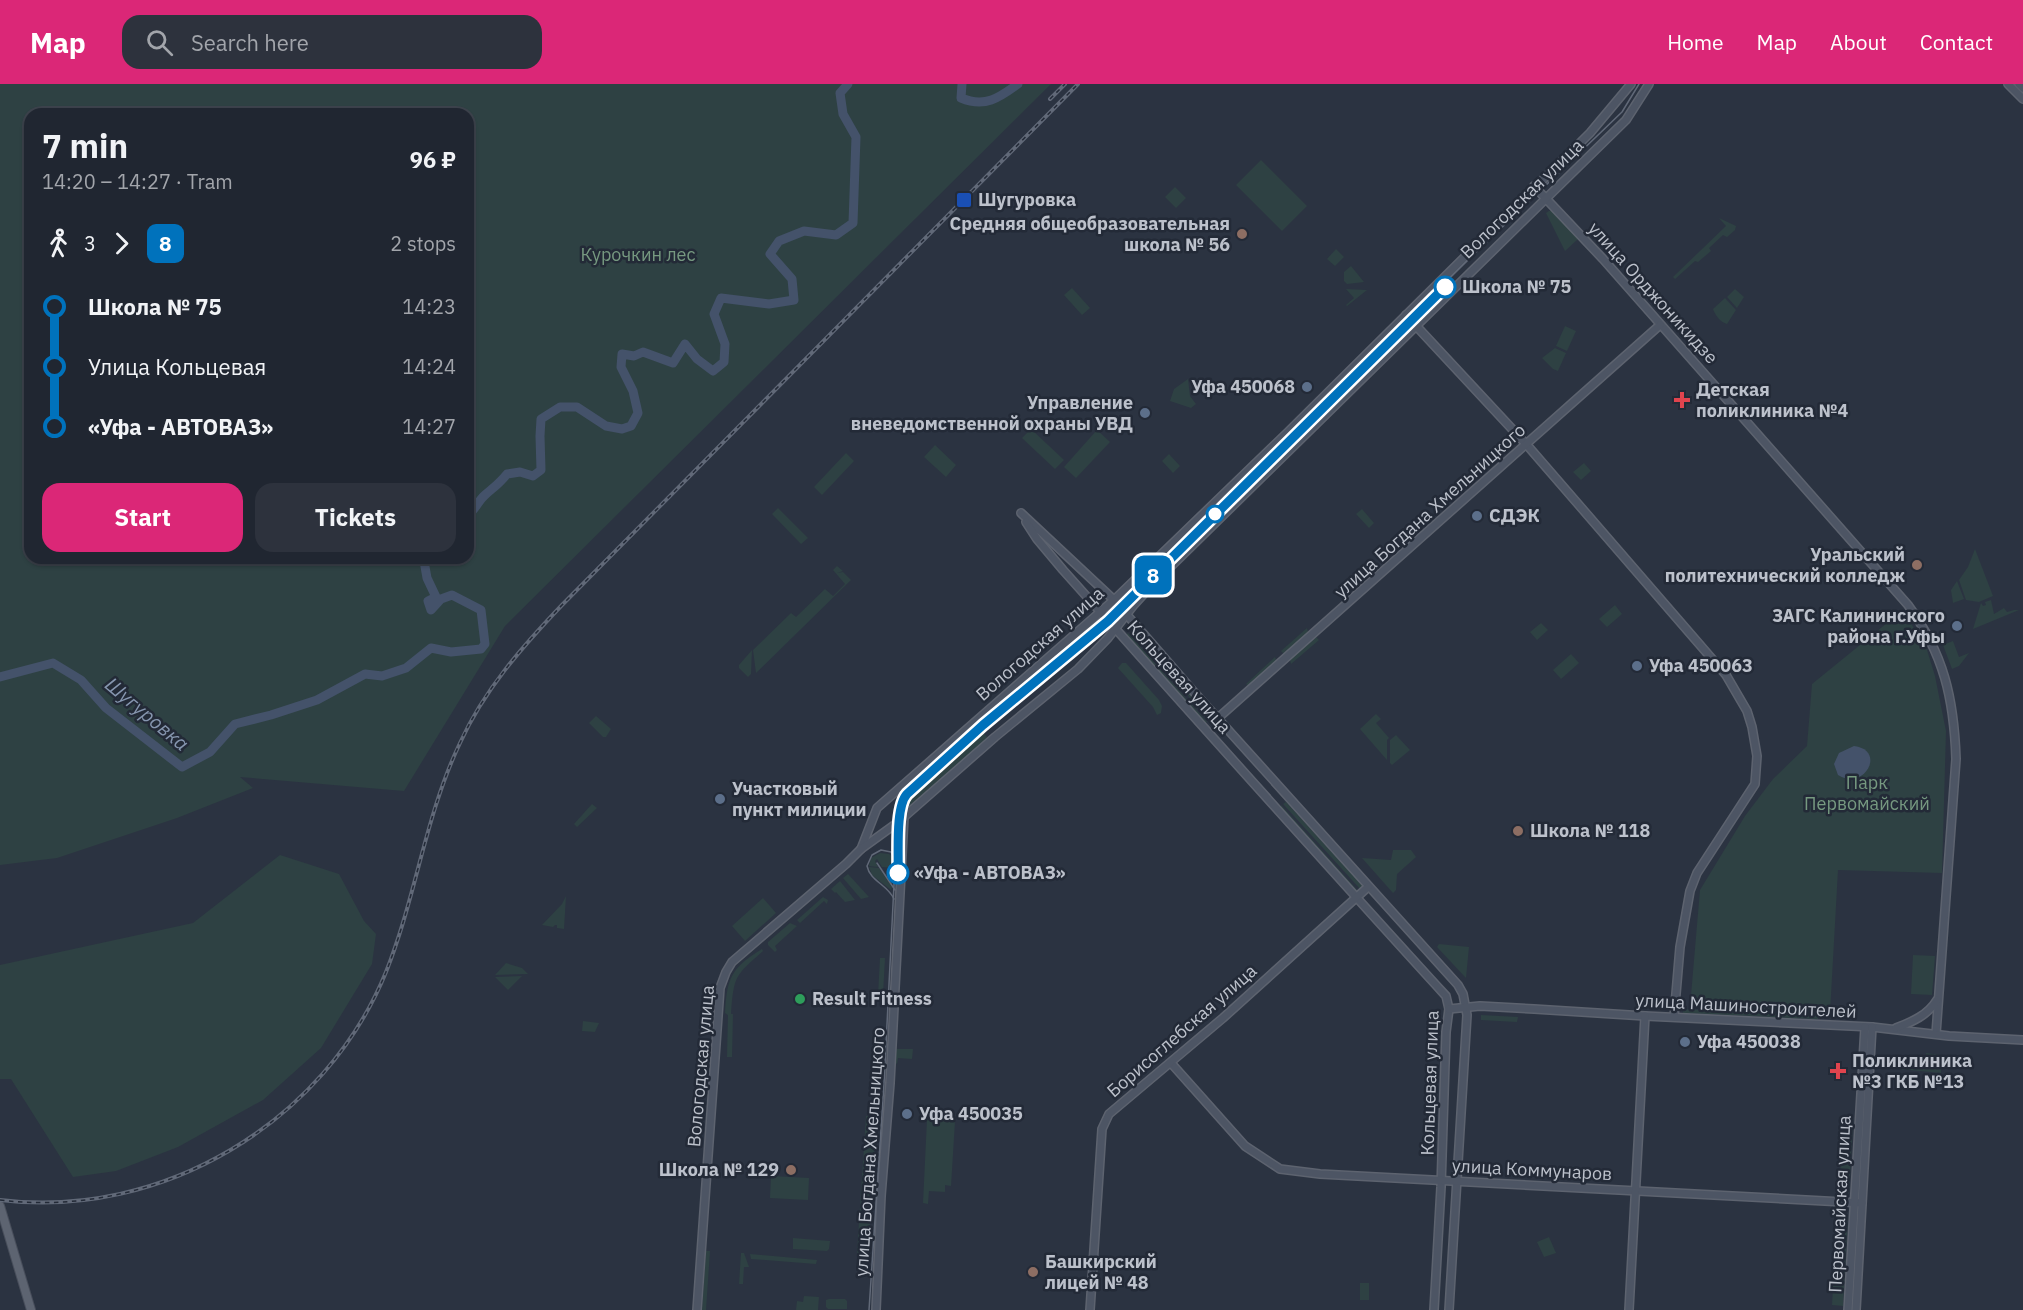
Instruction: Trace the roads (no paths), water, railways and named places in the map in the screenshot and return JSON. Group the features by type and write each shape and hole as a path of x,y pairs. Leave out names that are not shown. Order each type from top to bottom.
{"main road":[{"name":"Вологодская улица","path":"861,849 877,808 883,802 1114,600 1590,133 1631,84"},
{"name":"Вологодская улица","path":"697,1310 720,988 732,962 841,869 861,849 904,817 1101,647 1114,628 1160,577 1626,120 1649,84"},
{"path":"2008,84 2023,99"},
{"path":"2019,84 2023,88"},
{"name":"улица Орджоникидзе","path":"1534,186 1660,324 1908,605 1924,626 1934,646 1948,682 1955,724 1956,759 1936,1034"},
{"path":"1406,315 1527,445 1726,675 1747,711 1757,756 1755,784 1697,873 1690,891 1680,947 1674,1017"},
{"name":"улица Богдана Хмельницкого","path":"1218,718 1527,445 1660,324"},
{"name":"Кольцевая улица","path":"1434,1310 1442,1180 1446,1032 1449,1009 1446,996 1355,898 1275,804 1114,628 1037,539 1021,513 1114,600 1368,887 1458,985 1463,994 1467,1008 1449,1310"},
{"name":"улица Богдана Хмельницкого","path":"876,1310 904,817"},
{"name":"Борисоглебская улица","path":"1090,1310 1102,1129 1109,1114 1171,1064 1368,887"},
{"path":"1894,1029 1921,1017 1934,1006 1939,997"},
{"name":"улица Машиностроителей","path":"1449,1009 1489,1006 1869,1027 2023,1040"},
{"path":"1629,1310 1645,1016"},
{"name":"Первомайская улица","path":"1848,1310 1858,1203 1869,1027"},
{"name":"улица Коммунаров","path":"1171,1064 1245,1146 1280,1169 1320,1174 1858,1203"},
{"name":"Первомайская улица","path":"1856,1310 1858,1203"},
{"path":"0,1206 31,1310"}],"water":[{"path":"1854,746 1864,749 1870,761 1863,774 1848,779 1838,775 1834,764 1839,753"}],"waterway":[{"name":"Шугуровка","path":"474,509 507,474 520,472 533,476 541,470 541,419 560,407 577,407 606,426 622,429 631,426 638,413 633,391 621,367 622,354 634,356 643,352 673,363 685,344 697,359 713,371 724,362 725,344 714,314 721,298 769,304 794,300 792,279 770,254 779,241 804,231 836,235 853,223 856,137 843,114 840,93 848,84"},
{"name":"Шугуровка","path":"962,84 961,98 977,102 985,102 998,97 1018,84"},
{"name":"Шугуровка","path":"0,677 53,663 81,680 106,708 182,767 210,752 235,724 317,700 365,674 382,676 406,668 431,648 451,652 481,649 485,644 481,610 452,595 441,599 431,610 428,601 436,597 427,578 425,564"}],"tram line":[{"path":"869,1310 884,1084 898,805 902,794 996,710 1105,618 1470,258 1622,112 1639,84"},
{"name":"8","path":"898,873 903,797 983,725 1108,621 1445,287"},
{"path":"894,899 888,890 872,876 867,866 872,855 881,850 891,852 896,862"},
{"path":"877,863 895,890"}],"railway":[{"path":"1050,99 1065,84"},
{"path":"0,1200 61,1202 120,1194 177,1176 231,1150 280,1115 323,1074 359,1026 386,972 448,771 460,743 492,687 562,605 1078,84"}],"place":[{"name":"Шугуровка","path":"964,200"},
{"name":"Средняя общеобразовательная школа № 56","path":"1242,234"},
{"name":"Школа № 75","path":"1445,287"},
{"name":"Уфа 450068","path":"1307,387"},
{"name":"Детская поликлиника №4","path":"1682,400"},
{"name":"Управление вневедомственной охраны УВД","path":"1145,413"},
{"name":"СДЭК","path":"1477,516"},
{"name":"Уральский политехнический колледж","path":"1917,565"},
{"name":"ЗАГС Калининского района г.Уфы","path":"1957,626"},
{"name":"Уфа 450063","path":"1637,666"},
{"name":"Участковый пункт милиции","path":"720,799"},
{"name":"Школа № 118","path":"1518,831"},
{"name":"«Уфа - АВТОВАЗ»","path":"898,873"},
{"name":"Result Fitness","path":"800,999"},
{"name":"Уфа 450038","path":"1685,1042"},
{"name":"Поликлиника №3 ГКБ №13","path":"1838,1071"},
{"name":"Уфа 450035","path":"907,1114"},
{"name":"Школа № 129","path":"791,1170"},
{"name":"Башкирский лицей № 48","path":"1033,1272"}],"park label":[{"name":"Курочкин лес","path":"638,255"},
{"name":"Парк Первомайский","path":"1867,793"}]}
